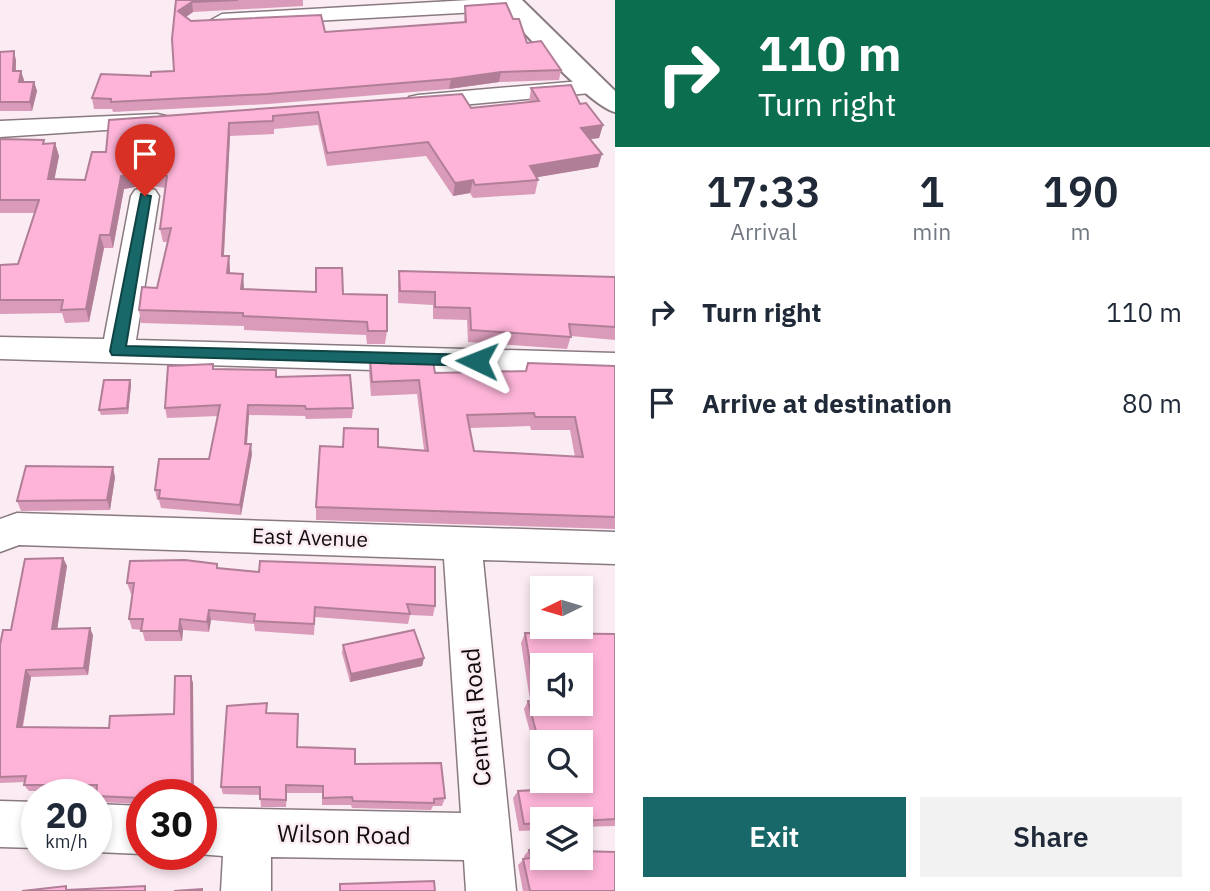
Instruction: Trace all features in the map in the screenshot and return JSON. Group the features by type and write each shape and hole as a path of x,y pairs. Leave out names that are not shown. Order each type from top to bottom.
{"main road":[{"path":"511,2 593,87 615,104"},
{"path":"593,87 615,121"}],"street":[{"path":"206,21 511,2"},
{"path":"390,104 593,87"},
{"path":"0,129 174,120"},
{"path":"118,351 145,196"},
{"path":"0,348 615,365"},
{"name":"East Avenue","path":"3,534 17,528 615,548"},
{"name":"Central Road","path":"462,544 491,891"},
{"path":"0,824 21,825"},
{"name":"Wilson Road","path":"217,833 487,837"},
{"path":"246,891 248,834"}],"building":[{"path":"176,0 238,0 192,2 178,11 191,21 321,15 325,32 466,22 465,6 506,3 513,19 519,19 527,43 541,41 561,70 501,72 451,79 267,94 111,102 111,99 92,98 101,74 151,76 151,72 174,71 172,39"},
{"path":"14,51 13,71 21,71 19,82 34,82 30,102 0,102 0,52"},
{"path":"571,85 580,104 586,103 603,125 581,128 602,154 530,166 538,180 475,185 473,180 455,183 428,142 327,153 318,112 273,116 273,121 229,123 222,256 229,256 227,273 243,274 241,289 316,292 316,268 342,268 343,294 387,295 387,331 368,331 367,322 243,316 243,313 139,310 142,287 157,288 171,228 160,229 167,176 143,172 121,176 110,235 100,235 86,309 61,310 63,300 0,300 0,265 18,264 39,200 0,200 0,139 44,140 43,144 55,143 48,179 85,180 92,152 106,152 109,120 462,94 471,108 539,101 531,88"},
{"path":"399,271 615,277 615,327 569,324 571,337 471,330 470,308 435,307 435,292 400,291"},
{"path":"370,359 389,359 390,364 433,361 435,373 526,371 528,363 615,366 615,517 316,507 320,446 343,447 344,428 378,429 378,447 428,451 419,380 372,382","holes":["534,413 535,417 575,417 583,457 474,451 467,415"]},
{"path":"213,364 213,369 276,370 276,377 350,375 353,408 306,409 305,406 248,405 245,444 251,444 240,505 159,498 160,490 155,490 159,459 209,459 220,405 165,408 168,366"},
{"path":"104,380 130,380 127,408 99,410"},
{"path":"26,466 113,467 107,500 17,501"},
{"path":"63,558 52,629 90,628 84,668 26,670 17,727 109,728 110,716 174,714 175,676 191,676 192,779 126,779 126,797 112,797 112,779 0,777 0,645 3,630 11,630 25,559"},
{"path":"185,560 217,564 217,568 259,572 260,561 435,567 435,606 407,604 410,614 315,607 314,624 254,621 255,614 209,610 207,622 180,619 179,631 141,631 143,619 129,619 134,583 127,583 130,561"},
{"path":"414,630 424,658 351,674 343,645"},
{"path":"525,633 530,633 530,639 593,639 593,634 615,634 615,819 593,820 593,807 530,807 530,824 524,824 518,791 593,793 593,730 536,730 532,716 593,716 593,653 530,653 530,663"},
{"path":"267,703 266,713 298,714 297,747 355,749 355,764 441,763 445,798 434,799 434,803 353,801 352,797 323,798 323,786 286,785 286,800 260,799 260,787 221,787 227,706"},
{"path":"593,851 615,852 615,891 530,891 523,859 530,858 530,870 593,870"},
{"path":"434,881 435,891 340,891 340,884"},
{"path":"66,886 66,890 145,886 145,891 22,891"}],"route":[{"path":"145,196 118,351 477,361"}]}
